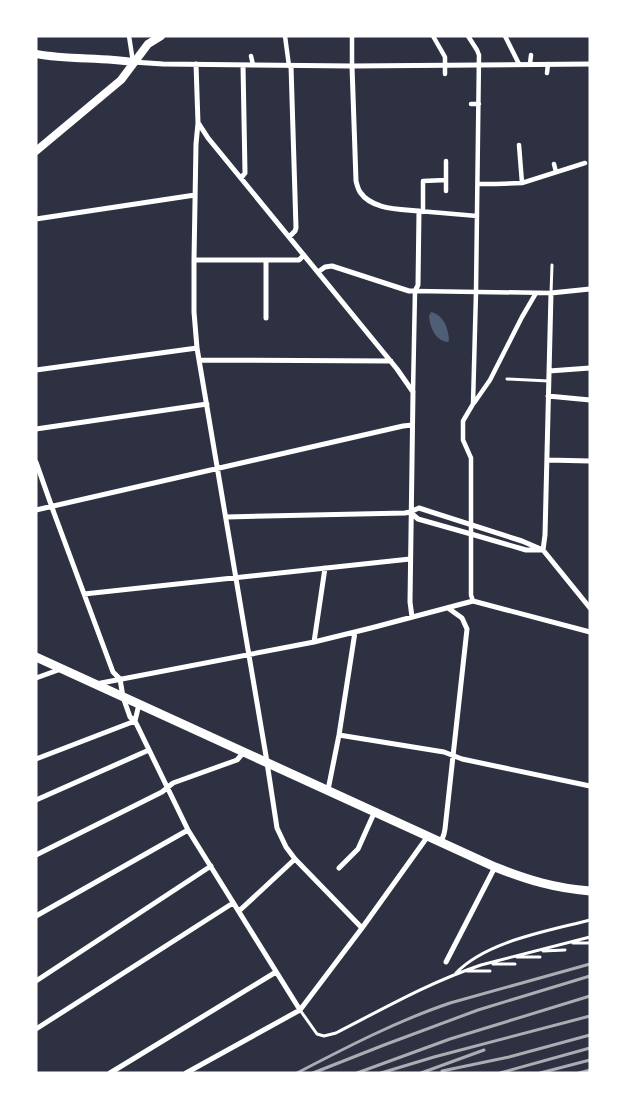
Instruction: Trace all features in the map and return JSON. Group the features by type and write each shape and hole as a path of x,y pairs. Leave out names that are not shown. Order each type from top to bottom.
{"main road":[{"path":"36,657 521,878 564,888 590,891"}],"street":[{"path":"129,36 134,62"},
{"path":"36,151 120,80 148,44 161,36"},
{"path":"285,36 290,66 296,228 295,232 289,237"},
{"path":"352,36 356,181 360,191 365,198 375,204 386,207 421,211 446,210 477,216"},
{"path":"433,36 444,53 445,74"},
{"path":"468,36 478,53 479,65 473,404"},
{"path":"505,36 519,64"},
{"path":"36,54 134,62 290,66 590,64"},
{"path":"530,64 531,55"},
{"path":"251,56 253,65"},
{"path":"196,64 198,123 196,144 194,312 197,348 277,828 286,847 295,859 362,928"},
{"path":"241,178 246,173 243,64"},
{"path":"547,73 548,64"},
{"path":"471,104 479,104"},
{"path":"198,123 208,138 391,361 412,392"},
{"path":"519,145 522,183"},
{"path":"446,161 446,191"},
{"path":"478,184 522,183 585,163"},
{"path":"554,164 556,172"},
{"path":"412,618 410,602 410,512 412,392 415,291 418,285 423,182 446,180"},
{"path":"36,220 195,195"},
{"path":"194,260 299,260 304,255"},
{"path":"266,260 266,318"},
{"path":"318,272 332,266 409,291 551,293 590,289"},
{"path":"471,602 471,458 463,440 463,421 490,380 536,293"},
{"path":"543,550 545,535 551,293"},
{"path":"36,370 197,348"},
{"path":"200,360 391,361"},
{"path":"549,371 590,368"},
{"path":"548,396 590,400"},
{"path":"36,429 207,404"},
{"path":"36,510 412,425"},
{"path":"546,460 590,461"},
{"path":"36,462 114,672 120,679 123,697 130,717 135,722 188,830 300,1010"},
{"path":"226,517 410,512 419,508 522,541 543,550 590,608"},
{"path":"410,512 418,518 526,550 543,550"},
{"path":"84,594 410,559"},
{"path":"314,642 325,568"},
{"path":"95,684 314,642 471,602 590,632"},
{"path":"441,842 446,829 467,629 462,618 448,608"},
{"path":"328,790 355,632"},
{"path":"36,678 61,668"},
{"path":"135,722 139,704"},
{"path":"36,759 135,722"},
{"path":"339,734 444,752 462,759 590,786"},
{"path":"36,800 149,750"},
{"path":"36,855 162,792 173,783 237,760 244,752"},
{"path":"339,868 358,849 375,812"},
{"path":"36,916 188,830"},
{"path":"186,1073 300,1010 428,836"},
{"path":"239,912 295,859"},
{"path":"36,982 211,866"},
{"path":"446,962 495,867"},
{"path":"36,1029 234,903"},
{"path":"110,1073 276,972"}],"lane":[{"path":"551,293 552,265"},
{"path":"507,379 548,380"},
{"path":"453,975 462,966 500,945 590,920"},
{"path":"300,1010 316,1034 324,1036 336,1033 453,975 511,957 590,937"},
{"path":"570,942 589,943"},
{"path":"538,951 564,950"},
{"path":"511,957 540,957"},
{"path":"487,964 515,964"},
{"path":"464,971 490,971"}],"water":[{"path":"431,312 442,319 446,327 448,342 443,341 434,333 429,316"}],"railway":[{"path":"297,1073 372,1035 430,1010 590,964"},
{"path":"313,1073 478,1010 590,976"},
{"path":"357,1073 450,1039 590,996"},
{"path":"381,1073 590,1016"},
{"path":"442,1071 509,1057 590,1035"},
{"path":"500,1073 590,1048"},
{"path":"421,1073 484,1050"},
{"path":"540,1073 590,1060"},
{"path":"579,1073 590,1070"}]}
